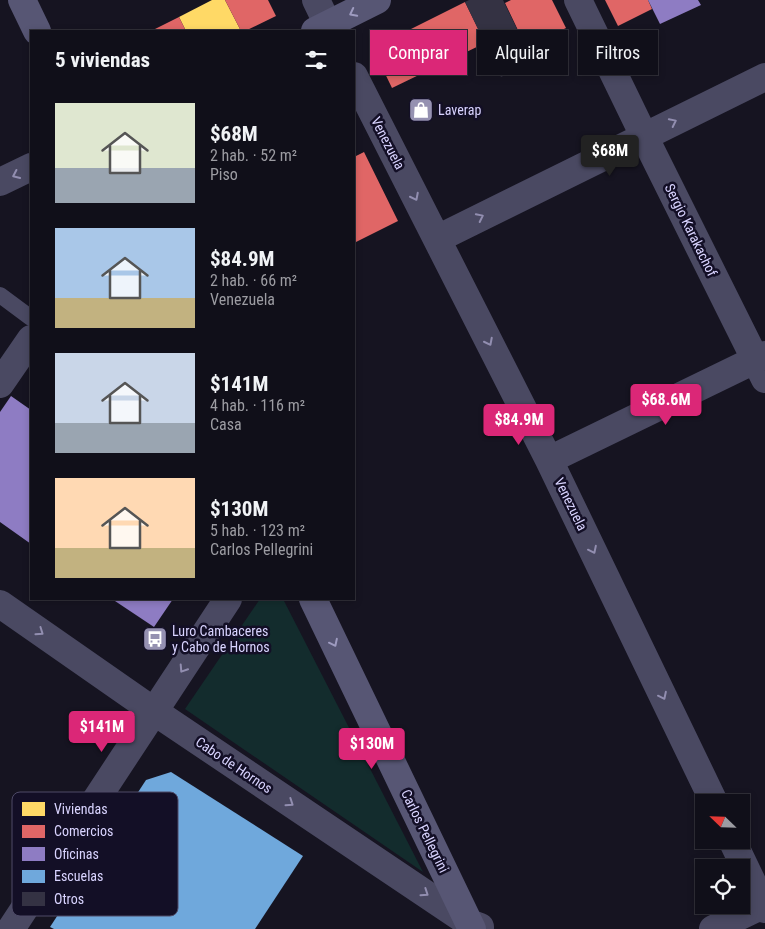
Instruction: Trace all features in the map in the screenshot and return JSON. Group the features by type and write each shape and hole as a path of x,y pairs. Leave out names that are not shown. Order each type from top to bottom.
{"street":[{"path":"22,0 37,30"},
{"path":"316,0 325,29 377,0"},
{"name":"Sergio Karakachof","path":"578,0 644,136 762,364"},
{"path":"437,239 765,77"},
{"name":"Venezuela","path":"355,78 549,460 710,794"},
{"path":"0,182 30,167"},
{"path":"0,384 30,339"},
{"path":"549,460 762,364"},
{"path":"102,792 227,600"},
{"name":"Carlos Pellegrini","path":"313,600 475,927"},
{"name":"Cabo de Hornos","path":"0,604 155,712 475,927"},
{"path":"713,929 764,906 736,849"},
{"path":"11,929 20,916"}],"lane":[{"path":"0,294 30,317"}],"green space":[{"path":"259,600 284,600 423,872 185,709"}],"building: Viviendas":[{"path":"212,0 225,0 240,30 186,30 179,17"}],"building: Comercios":[{"path":"225,0 268,0 276,16 247,30 240,30"},
{"path":"511,0 552,0 566,28 562,30 518,30 505,3"},
{"path":"605,0 648,0 652,9 618,26"},
{"path":"465,2 479,30 477,30 477,47 467,52 467,30 409,30"},
{"path":"179,17 186,30 153,30"},
{"path":"386,75 419,75 392,88"},
{"path":"364,152 398,221 355,242 355,156"}],"building: Oficinas":[{"path":"648,0 698,0 701,5 660,24"},
{"path":"11,396 30,409 30,543 0,522 0,412"},
{"path":"114,600 172,600 154,627"}],"building: Escuelas":[{"path":"171,772 303,856 255,929 54,929 50,927 57,916 178,916 178,792 138,792 146,780"}],"building: Otros":[{"path":"469,0 503,0 518,30 478,30 465,2"}],"place":[{"name":"Laverap","path":"421,110"},
{"name":"Luro Cambaceres y Cabo de Hornos","path":"155,639"}]}
